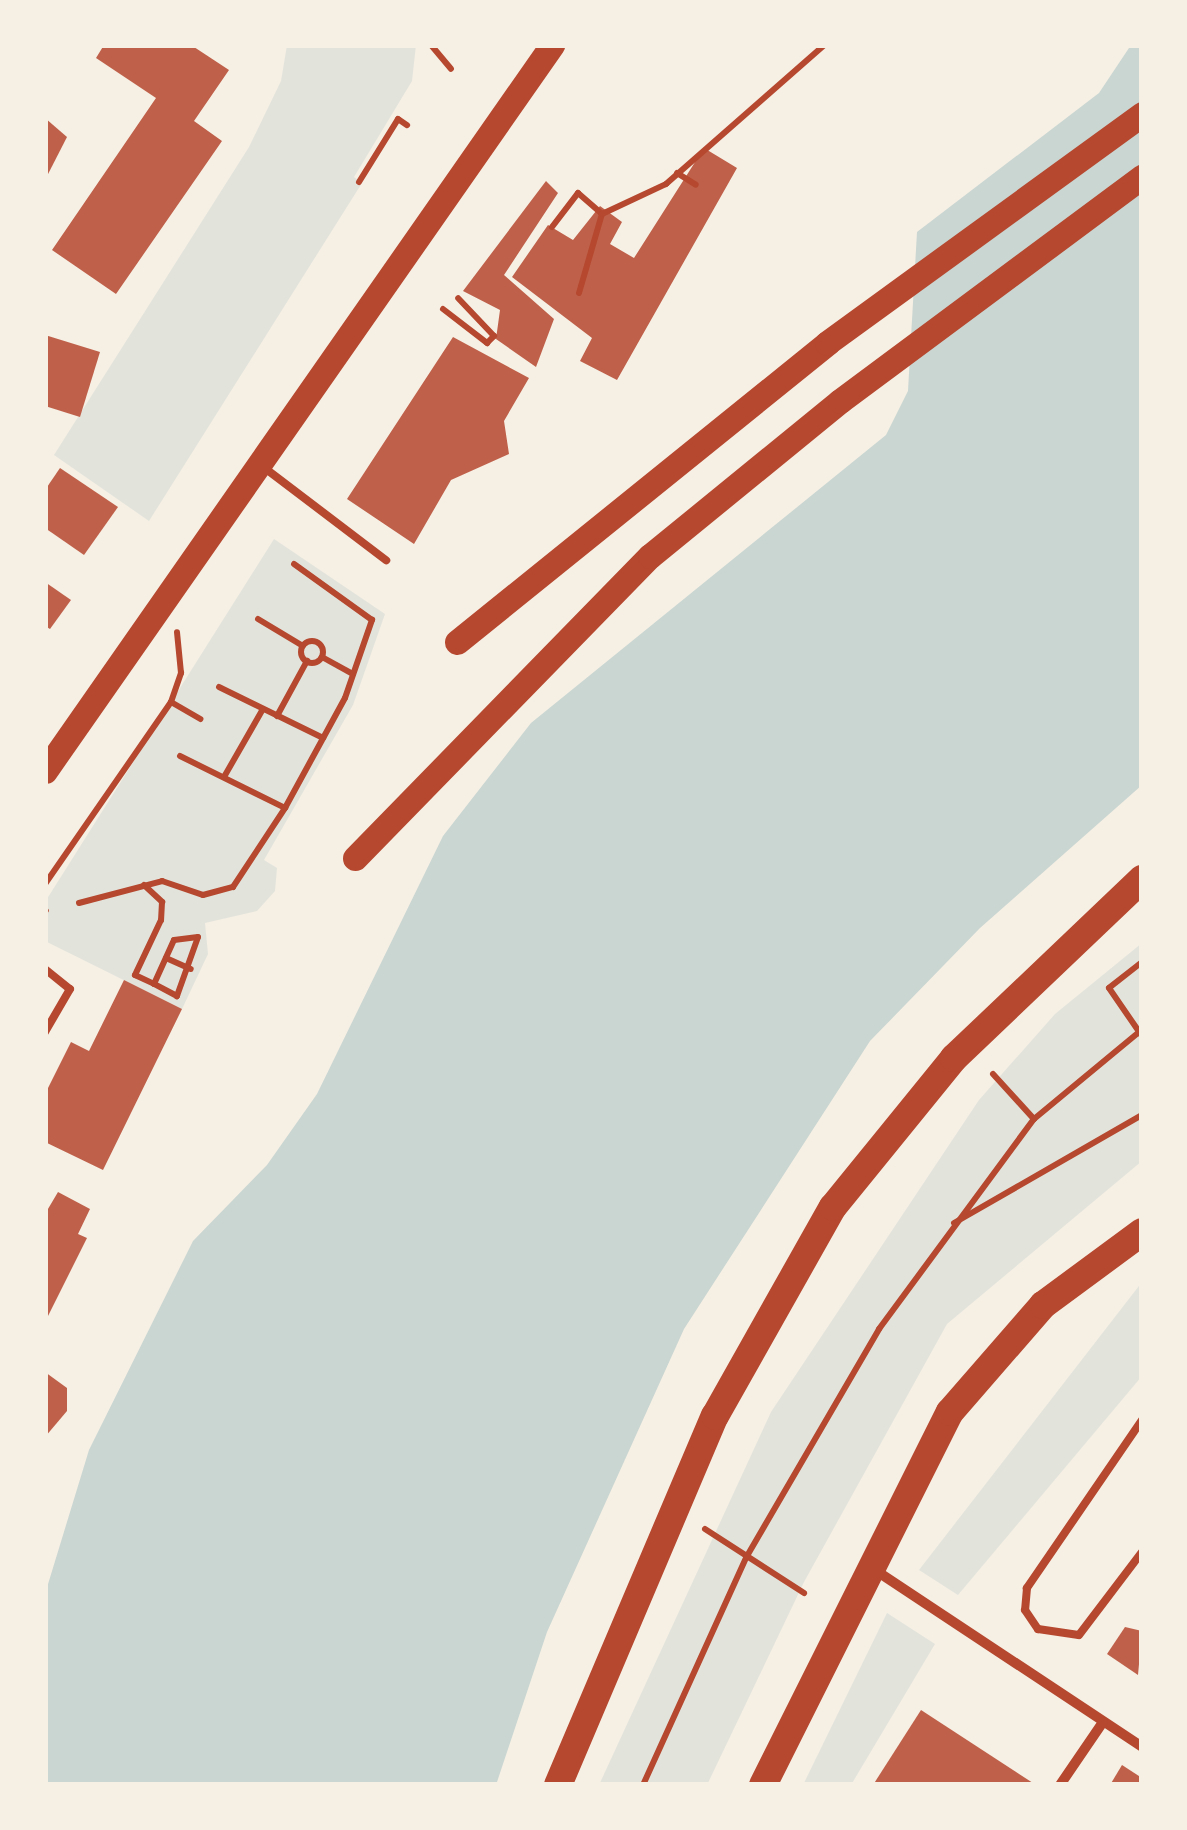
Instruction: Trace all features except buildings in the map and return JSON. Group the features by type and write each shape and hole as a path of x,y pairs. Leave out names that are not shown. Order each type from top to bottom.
{"highway":[{"path":"558,1785 714,1416 833,1207 954,1058 1142,879"},
{"path":"763,1785 867,1564 950,1412 1043,1304 1142,1232"}],"main road":[{"path":"45,772 552,45"},
{"path":"457,642 827,343 1142,114"},
{"path":"354,858 650,556 840,401 1142,177"}],"street":[{"path":"867,1564 1142,1748"},
{"path":"1060,1785 1103,1722"}],"lane":[{"path":"259,464 386,560"},
{"path":"45,970 70,989 45,1032"},
{"path":"1142,1420 1036,1574 1025,1610 1038,1629 1079,1635 1142,1552"}],"path":[{"path":"431,45 452,69"},
{"path":"579,293 602,214 677,174 824,45"},
{"path":"359,182 398,120 407,124"},
{"path":"677,174 696,186"},
{"path":"552,227 578,193 602,214"},
{"path":"444,308 488,343 494,336 458,298"},
{"path":"78,903 143,884 203,895 234,887 285,808 353,674 371,611 294,564"},
{"path":"45,884 171,702 181,672 172,588"},
{"path":"258,619 303,646 306,662 277,716"},
{"path":"303,646 316,641 322,657 353,674"},
{"path":"306,662 322,657"},
{"path":"219,687 323,738"},
{"path":"171,702 200,719"},
{"path":"224,777 263,709"},
{"path":"180,756 285,808"},
{"path":"143,884 162,902 162,920 135,975 177,996 191,969 198,937 174,940 154,984"},
{"path":"166,958 191,969"},
{"path":"643,1785 747,1556 879,1329 953,1223 1034,1119 1140,1034 1109,988 1142,962"},
{"path":"992,1074 1034,1119"},
{"path":"953,1223 1142,1115"},
{"path":"705,1529 804,1593"}],"shaded area":[{"path":"287,45 416,45 412,81 354,177 362,183 149,521 54,455 249,147 281,81"},
{"path":"1131,45 1142,45 1142,785 980,928 870,1041 684,1329 547,1632 496,1785 45,1785 45,1594 89,1450 193,1241 267,1165 317,1094 443,836 531,723 886,435 908,391 917,232 1099,93"},
{"path":"274,539 385,614 353,705 264,860 277,868 275,891 257,911 205,923 208,954 182,1009 45,941 45,902"},
{"path":"1142,943 1142,1161 947,1324 804,1582 707,1785 599,1785 771,1412 979,1100 1055,1014"},
{"path":"1142,1282 1142,1376 958,1595 919,1570"},
{"path":"887,1613 935,1644 851,1785 803,1785"}]}
